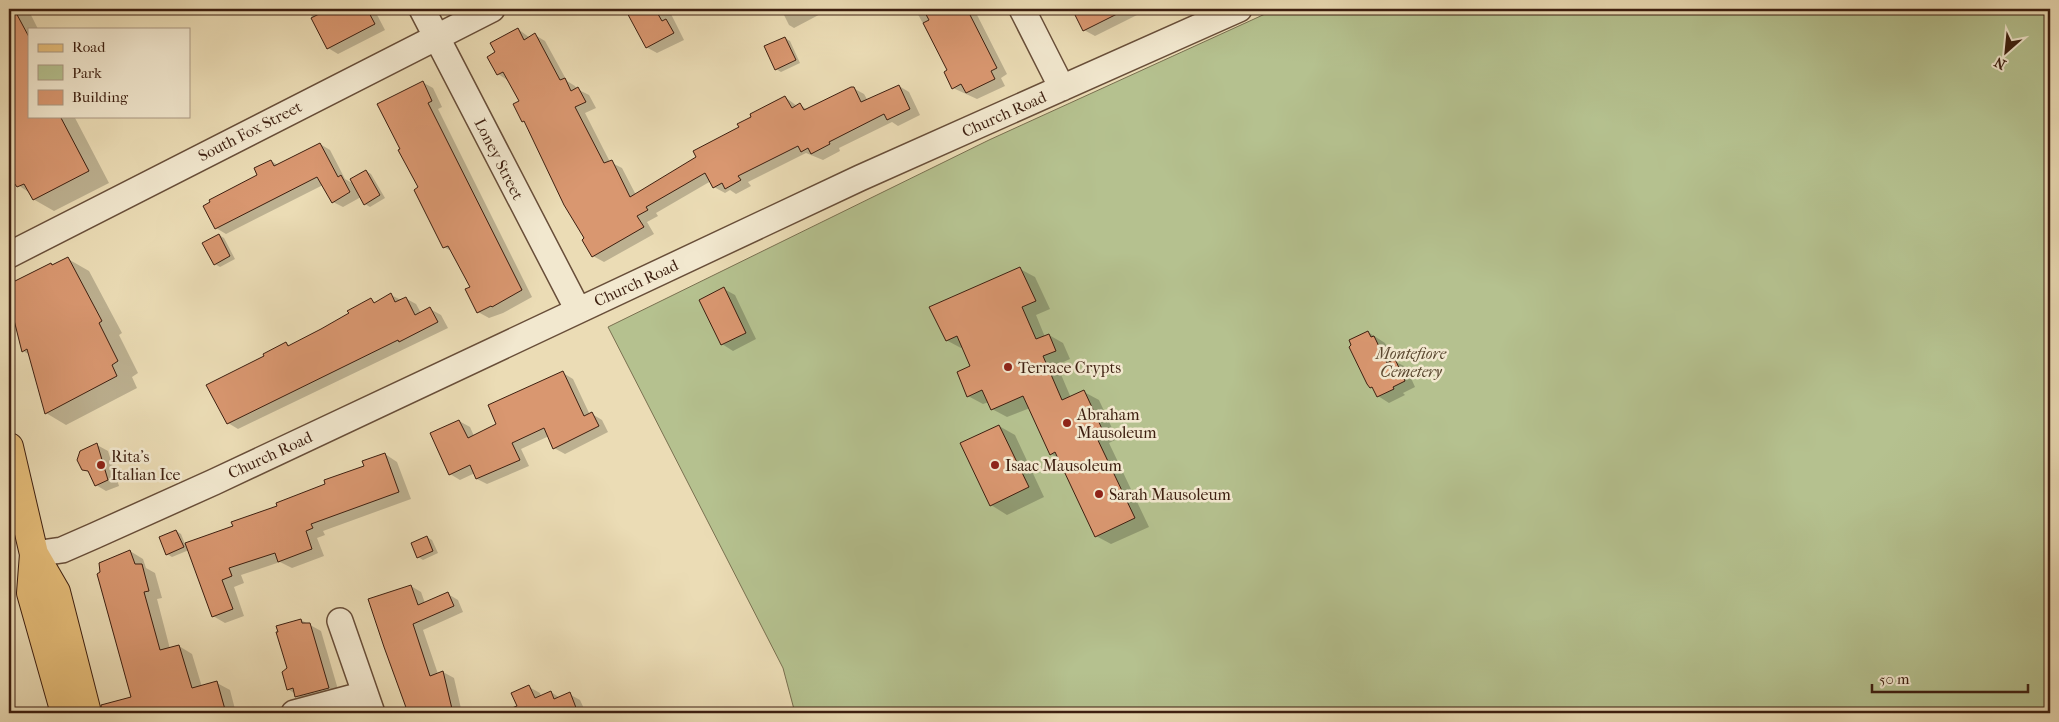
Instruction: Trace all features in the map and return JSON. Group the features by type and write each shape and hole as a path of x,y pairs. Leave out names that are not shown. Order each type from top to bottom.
{"main road":[{"path":"9,447 34,554 56,592 87,713"},
{"path":"34,554 31,592 65,713"}],"street":[{"name":"Loney Street","path":"422,9 578,310"},
{"name":"South Fox Street","path":"9,255 492,9"},
{"path":"1022,9 1062,88"},
{"name":"Church Road","path":"34,554 62,550 78,543 232,473 860,178 1238,9"},
{"path":"294,713 368,703 340,621"}],"green space":[{"name":"Montefiore Cemetery","path":"1276,9 2050,9 2050,713 795,713 783,668 608,327 989,140"}],"building":[{"path":"9,9 14,9 28,35 28,118 61,118 89,171 33,200 24,184 17,187 9,176"},
{"path":"329,9 367,9 375,24 327,49 311,18"},
{"path":"625,9 655,9 662,21 666,19 674,33 646,48"},
{"path":"923,9 967,9 997,68 991,71 995,79 966,93 961,84 952,89 944,72 947,70 923,23 929,20"},
{"path":"1072,9 1127,9 1083,31"},
{"path":"518,28 524,40 535,33 560,80 565,78 571,91 578,87 586,102 575,107 604,163 612,160 630,197 696,157 693,151 739,127 737,124 751,117 750,114 785,96 792,108 800,103 804,110 851,87 854,87 861,102 899,85 910,109 887,120 884,114 829,142 830,144 811,154 808,148 801,152 798,146 738,176 741,180 725,189 722,183 713,188 705,173 646,207 648,210 637,216 644,227 592,257 582,240 584,238 564,205 524,121 522,122 513,104 519,101 503,72 497,75 487,57 495,52 490,43"},
{"path":"785,37 796,60 775,70 764,46"},
{"path":"423,81 432,101 428,103 522,290 477,313 465,289 470,287 448,246 443,248 414,190 418,187 398,150 400,149 377,104"},
{"path":"320,143 338,177 341,175 350,192 332,203 317,177 215,229 203,206 210,202 209,200 257,175 254,168 271,160 274,166"},
{"path":"366,170 380,195 364,205 350,179"},
{"path":"219,234 230,256 214,265 202,243"},
{"path":"68,257 102,321 99,323 118,361 112,365 117,376 45,414 27,349 22,352 9,300 9,284 51,263 52,265"},
{"path":"1020,267 1036,301 1022,307 1036,339 1049,334 1056,351 1043,356 1062,400 1084,390 1103,431 1095,434 1135,518 1095,537 1055,452 1050,455 1023,396 991,410 982,390 967,397 957,372 970,366 957,336 946,341 929,307"},
{"path":"724,287 746,333 721,345 699,300"},
{"path":"391,293 395,302 406,297 415,315 430,307 438,322 227,424 206,385 264,356 263,354 286,342 288,346 321,329 349,313 347,311 371,298 374,303"},
{"path":"1368,331 1371,337 1374,336 1387,363 1395,359 1405,381 1377,397 1372,387 1370,388 1367,384 1349,347 1351,345 1349,340"},
{"path":"563,371 584,416 592,412 599,426 553,449 544,428 512,443 520,460 476,479 470,465 449,475 430,433 459,420 468,438 496,424 488,405"},
{"name":"Isaac Mausoleum","path":"999,425 1029,487 990,506 960,443"},
{"path":"97,443 108,480 95,486 88,471 82,470 77,460 80,451"},
{"path":"385,453 399,492 311,524 313,528 306,531 312,549 278,562 275,553 229,568 232,576 222,580 233,609 212,617 185,543 233,526 231,522 277,506 276,503 325,484 324,480 364,466 362,461"},
{"path":"176,530 184,547 166,555 159,537"},
{"path":"427,536 433,551 417,558 411,543"},
{"path":"130,550 135,564 142,564 149,591 144,592 160,650 179,645 192,688 217,681 226,713 102,713 101,705 131,697 97,574 100,572 99,563"},
{"path":"411,585 418,605 448,592 454,606 413,624 430,676 443,671 453,713 408,713 368,599"},
{"path":"301,619 302,623 310,623 329,688 295,697 293,688 287,690 282,672 287,668 276,632 278,632 276,626"},
{"path":"529,685 535,698 551,691 554,699 570,692 578,713 499,713 517,706 511,693"}],"place":[{"name":"Terrace Crypts","path":"1008,367"},
{"name":"Abraham Mausoleum","path":"1067,423"},
{"name":"Rita's Italian Ice","path":"101,465"},
{"name":"Isaac Mausoleum","path":"995,465"},
{"name":"Sarah Mausoleum","path":"1099,494"}]}
